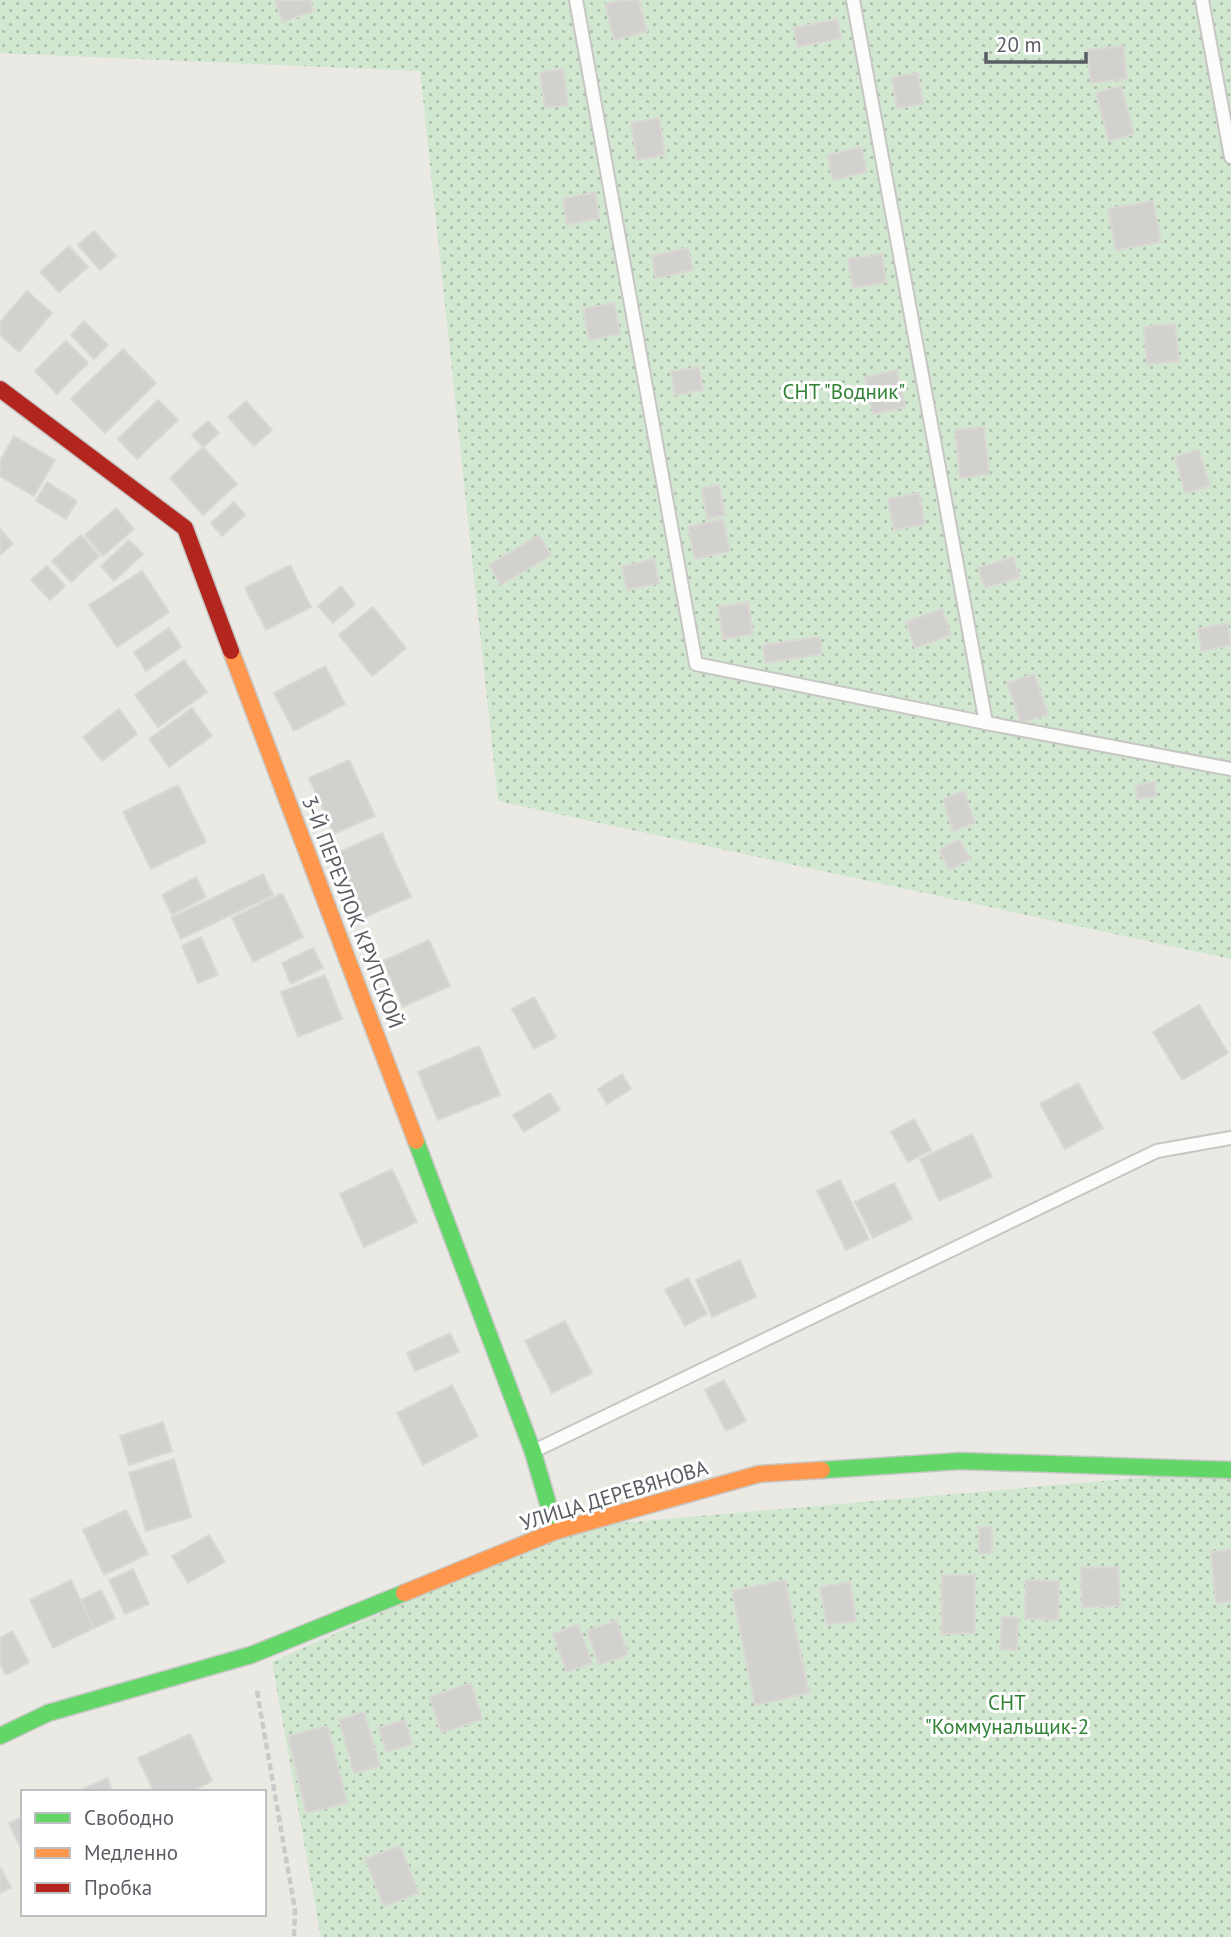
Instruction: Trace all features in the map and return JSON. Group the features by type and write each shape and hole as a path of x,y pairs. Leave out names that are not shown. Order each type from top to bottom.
{"street":[{"name":"3-Й ПЕРЕУЛОК КРУПСКОЙ","path":"0,388 185,528 533,1452 556,1531"},
{"name":"УЛИЦА ДЕРЕВЯНОВА","path":"0,1736 48,1713 251,1655 556,1531 760,1474 961,1461 1231,1470"}],"lane":[{"path":"576,0 696,664 1231,769"},
{"path":"853,0 986,723"},
{"path":"1202,0 1231,157"},
{"path":"533,1452 1157,1151 1231,1138"}],"path":[{"path":"251,1655 295,1910 294,1937"}],"green space":[{"name":"СНТ \"Водник\"","path":"0,0 1231,0 1231,959 498,801 420,71 0,53"},
{"name":"СНТ \"Коммунальщик-2","path":"1231,1470 1231,1937 321,1937 272,1662 573,1527"}],"building":[{"path":"275,0 310,0 314,11 283,22"},
{"path":"639,0 647,31 614,40 605,4"},
{"path":"837,19 841,38 798,47 794,28"},
{"path":"1123,46 1127,79 1091,83 1087,50"},
{"path":"563,69 568,105 545,108 540,72"},
{"path":"918,73 923,104 897,108 892,78"},
{"path":"1121,86 1134,134 1109,141 1096,93"},
{"path":"659,118 665,155 637,160 631,123"},
{"path":"861,147 867,172 833,180 828,155"},
{"path":"595,192 599,218 567,225 563,199"},
{"path":"1153,201 1161,242 1116,250 1108,209"},
{"path":"94,231 116,256 100,270 78,245"},
{"path":"69,246 88,267 59,292 40,272"},
{"path":"688,248 693,270 656,278 652,256"},
{"path":"882,254 886,282 853,288 848,259"},
{"path":"27,291 52,313 19,352 0,335 0,322"},
{"path":"614,303 620,334 589,340 583,309"},
{"path":"84,321 108,345 94,359 71,335"},
{"path":"1175,324 1179,361 1147,364 1144,327"},
{"path":"66,341 88,363 57,394 35,371"},
{"path":"123,349 156,383 105,433 71,399"},
{"path":"699,367 703,390 675,395 671,372"},
{"path":"897,370 905,407 873,414 865,377"},
{"path":"158,400 178,420 137,459 118,439"},
{"path":"246,401 272,430 254,446 228,417"},
{"path":"208,421 219,433 203,447 192,435"},
{"path":"984,427 989,474 960,478 955,430"},
{"path":"14,436 55,460 34,496 0,476 0,461"},
{"path":"203,447 237,484 203,515 170,478"},
{"path":"1199,450 1210,486 1185,493 1175,457"},
{"path":"47,482 77,501 66,519 36,501"},
{"path":"719,485 725,515 707,519 702,488"},
{"path":"919,493 925,524 894,530 888,499"},
{"path":"234,502 245,515 222,536 211,523"},
{"path":"116,508 134,529 103,556 85,535"},
{"path":"723,519 730,551 695,559 688,527"},
{"path":"0,529 13,544 0,555"},
{"path":"81,535 99,556 71,582 52,561"},
{"path":"539,535 551,555 501,585 489,565"},
{"path":"129,540 143,554 114,581 101,566"},
{"path":"1013,557 1020,577 985,588 978,568"},
{"path":"654,559 659,583 627,590 622,567"},
{"path":"290,565 311,607 266,630 245,588"},
{"path":"47,566 65,586 50,600 31,580"},
{"path":"142,571 169,612 117,647 89,605"},
{"path":"341,586 355,604 333,623 318,606"},
{"path":"748,602 753,634 723,639 718,607"},
{"path":"373,607 406,648 372,676 339,635"},
{"path":"942,609 951,635 915,648 906,622"},
{"path":"1227,623 1231,645 1202,651 1198,629"},
{"path":"169,628 181,647 146,671 134,652"},
{"path":"820,637 822,654 765,663 763,645"},
{"path":"184,660 207,692 158,727 135,695"},
{"path":"325,666 345,704 294,731 274,693"},
{"path":"1034,674 1048,714 1021,723 1007,683"},
{"path":"192,708 212,736 169,767 149,739"},
{"path":"119,709 137,734 102,761 83,737"},
{"path":"349,760 375,816 334,834 309,778"},
{"path":"1155,782 1156,796 1137,799 1136,785"},
{"path":"178,785 206,842 151,869 123,812"},
{"path":"964,791 975,823 953,831 943,799"},
{"path":"382,833 411,897 363,918 335,854"},
{"path":"959,839 970,859 949,870 939,850"},
{"path":"263,874 273,895 181,939 171,918"},
{"path":"196,877 206,897 172,915 162,895"},
{"path":"282,893 303,937 253,962 232,918"},
{"path":"201,937 218,975 198,983 182,946"},
{"path":"429,940 450,986 403,1007 383,961"},
{"path":"313,948 323,968 291,984 282,963"},
{"path":"325,975 342,1019 298,1037 281,992"},
{"path":"534,997 556,1037 534,1049 512,1009"},
{"path":"1199,1005 1228,1053 1182,1080 1153,1032"},
{"path":"479,1046 500,1095 438,1120 418,1072"},
{"path":"622,1074 631,1089 607,1104 598,1089"},
{"path":"1078,1083 1103,1128 1065,1149 1040,1104"},
{"path":"550,1093 560,1110 524,1132 513,1115"},
{"path":"914,1119 931,1150 908,1162 891,1132"},
{"path":"972,1134 992,1177 939,1201 920,1159"},
{"path":"392,1169 417,1222 364,1247 340,1194"},
{"path":"840,1180 869,1239 846,1250 817,1191"},
{"path":"894,1183 912,1219 873,1238 855,1202"},
{"path":"740,1260 756,1297 712,1317 696,1280"},
{"path":"688,1278 707,1314 685,1326 665,1290"},
{"path":"565,1321 592,1373 552,1393 525,1341"},
{"path":"450,1333 459,1352 415,1371 407,1353"},
{"path":"724,1380 746,1421 726,1431 705,1390"},
{"path":"452,1385 478,1436 423,1465 397,1413"},
{"path":"163,1422 172,1451 129,1465 120,1436"},
{"path":"174,1459 191,1517 146,1531 129,1473"},
{"path":"126,1510 148,1554 104,1575 83,1530"},
{"path":"979,1527 992,1527 992,1553 979,1554"},
{"path":"209,1535 225,1562 188,1583 172,1556"},
{"path":"1231,1549 1231,1601 1216,1603 1211,1552"},
{"path":"1118,1567 1120,1606 1082,1607 1081,1568"},
{"path":"133,1569 149,1604 125,1614 109,1580"},
{"path":"942,1575 975,1575 975,1633 942,1634"},
{"path":"71,1580 94,1628 53,1648 30,1600"},
{"path":"785,1580 809,1693 755,1705 732,1591"},
{"path":"1026,1580 1059,1581 1058,1620 1025,1619"},
{"path":"850,1582 856,1621 827,1625 820,1587"},
{"path":"101,1590 115,1618 94,1628 81,1600"},
{"path":"1002,1617 1018,1618 1017,1650 1000,1649"},
{"path":"616,1620 628,1655 599,1665 587,1631"},
{"path":"578,1624 592,1663 567,1672 553,1634"},
{"path":"12,1631 29,1662 6,1675 0,1664 0,1638"},
{"path":"471,1683 482,1719 441,1733 430,1697"},
{"path":"364,1712 380,1766 354,1773 339,1720"},
{"path":"405,1720 412,1744 386,1752 379,1728"},
{"path":"328,1726 347,1803 306,1813 288,1736"},
{"path":"190,1734 212,1781 194,1790 153,1790 138,1758"},
{"path":"107,1778 112,1790 81,1790"},
{"path":"21,1818 21,1849 9,1823"},
{"path":"400,1846 419,1893 384,1906 365,1859"},
{"path":"0,1867 11,1888 0,1893"}],"traffic: fast":[{"path":"416,1141 533,1452 556,1531"},
{"path":"822,1470 961,1461 1231,1470"},
{"path":"0,1736 48,1713 251,1655 404,1593"}],"traffic: slow":[{"path":"231,651 416,1141"},
{"path":"404,1593 556,1531 759,1474 822,1470"}],"traffic: jam":[{"path":"0,389 185,528 231,651"}]}
